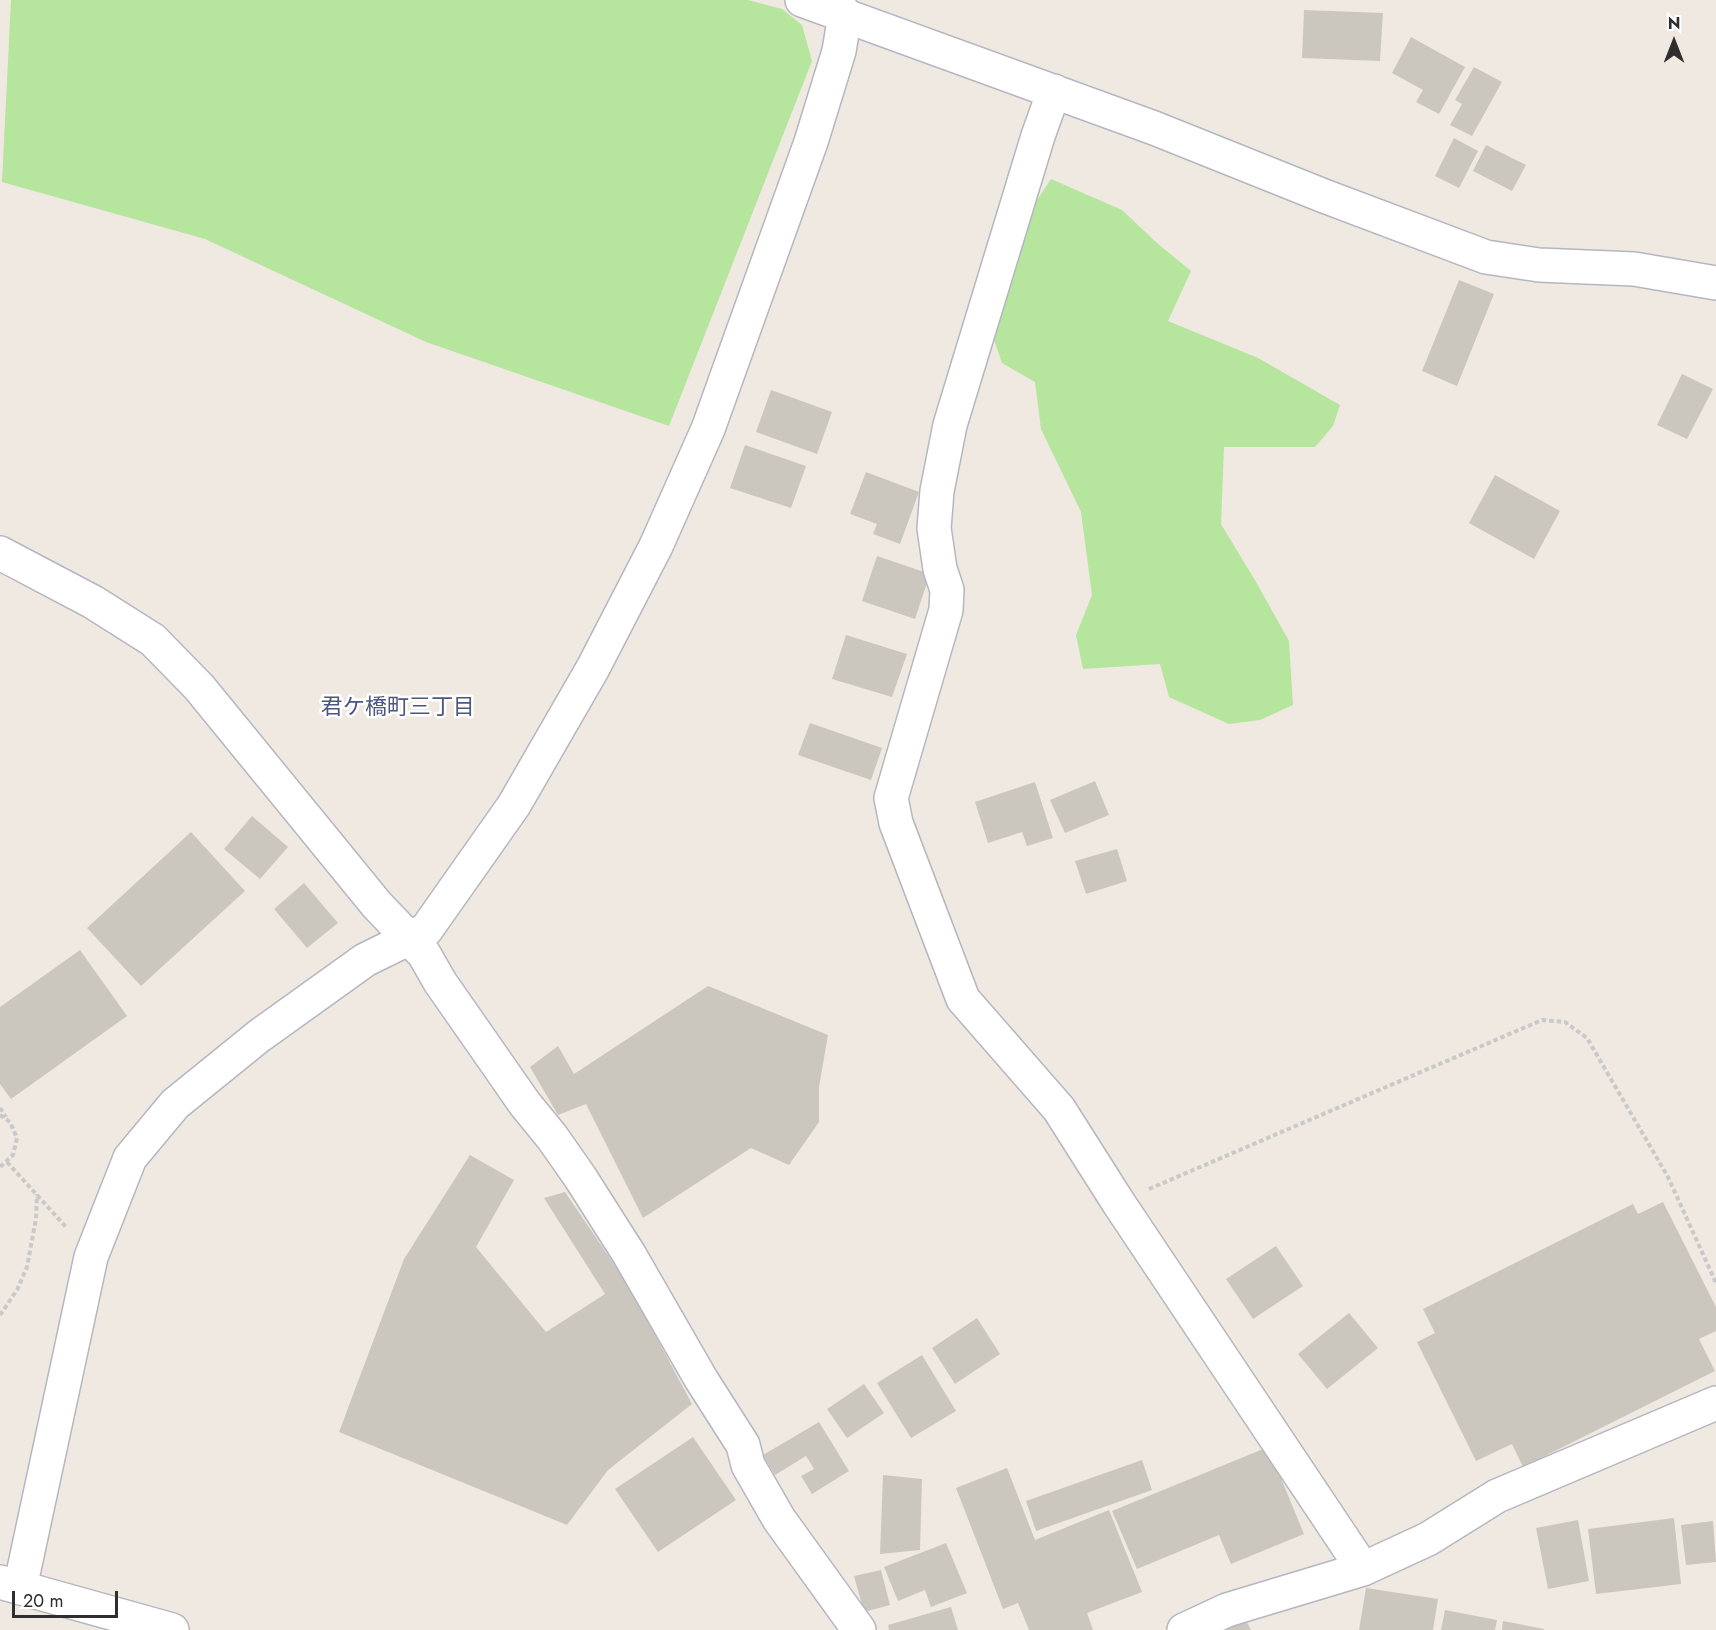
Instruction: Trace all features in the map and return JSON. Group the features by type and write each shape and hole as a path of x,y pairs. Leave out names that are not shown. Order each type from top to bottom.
{"street":[{"path":"802,0 840,7 1054,92 1486,257 1539,265 1634,269 1716,283"},
{"path":"172,1630 10,1585 91,1257 130,1158 175,1104 259,1036 365,960 426,930 514,805 593,668 656,546 708,429 811,142 839,51 840,7"},
{"path":"1054,92 1038,136 950,425 937,491 934,528 940,569 947,590 946,610 891,798 896,823 963,999 1059,1109 1118,1202 1363,1569"},
{"path":"0,553 93,602 153,640 199,687 377,905 424,954 440,982 525,1104 580,1177 629,1254 701,1379 743,1445 748,1465 779,1519 859,1630"},
{"path":"1184,1630 1227,1610 1363,1569 1428,1539 1497,1496 1716,1403"}],"path":[{"path":"1118,1202 1542,1020 1564,1022 1587,1038 1668,1177 1716,1283"},
{"path":"0,1108 15,1130 16,1147 7,1162 0,1167"},
{"path":"0,1115 10,1122"},
{"path":"7,1162 66,1227"},
{"path":"0,1315 17,1290 27,1267 36,1219 37,1194"}],"green space":[{"path":"11,0 748,0 782,9 802,25 812,61 669,426 426,342 205,239 2,182"},
{"path":"1051,179 1122,210 1191,271 1168,321 1258,358 1340,405 1333,426 1315,447 1224,447 1221,524 1289,641 1293,705 1260,720 1229,724 1169,697 1160,664 1083,669 1076,635 1092,595 1081,512 1041,429 1035,382 1002,363 992,334 1011,282 1034,205"}],"building":[{"path":"1304,10 1383,13 1380,61 1302,58"},
{"path":"1411,37 1465,67 1439,114 1416,102 1423,90 1392,73"},
{"path":"1474,67 1502,82 1472,136 1450,125 1462,104 1455,100"},
{"path":"1454,138 1478,151 1459,188 1435,176"},
{"path":"1486,145 1526,165 1512,191 1473,171"},
{"path":"1459,280 1494,294 1457,386 1422,371"},
{"path":"1682,374 1713,389 1687,439 1657,425"},
{"path":"771,390 832,412 817,454 756,432"},
{"path":"745,445 806,466 791,508 730,488"},
{"path":"866,472 919,492 900,544 873,534 877,524 850,514"},
{"path":"1495,475 1560,511 1534,559 1469,523"},
{"path":"877,556 930,574 915,619 862,601"},
{"path":"846,635 907,654 892,697 832,679"},
{"path":"810,723 882,748 871,780 798,755"},
{"path":"1095,781 1109,815 1065,833 1050,800"},
{"path":"1035,782 1053,838 1027,846 1022,832 988,843 975,802"},
{"path":"252,816 288,847 260,879 224,849"},
{"path":"191,832 245,891 141,986 87,928"},
{"path":"1117,849 1127,881 1086,894 1075,861"},
{"path":"304,883 338,923 307,948 274,909"},
{"path":"80,950 127,1016 11,1099 0,1084 0,1007"},
{"path":"708,986 828,1035 819,1087 819,1122 789,1165 751,1148 643,1218 586,1104 558,1115 530,1067 558,1046 574,1074"},
{"path":"470,1155 514,1180 476,1247 546,1332 605,1294 544,1198 565,1192 629,1286 692,1404 608,1470 567,1525 339,1432 404,1259"},
{"path":"1663,1202 1716,1307 1716,1331 1699,1339 1715,1371 1523,1467 1512,1444 1476,1461 1417,1342 1435,1333 1423,1309 1633,1204 1638,1214"},
{"path":"1276,1246 1303,1286 1253,1319 1226,1279"},
{"path":"1349,1313 1378,1348 1327,1389 1298,1354"},
{"path":"977,1318 1000,1354 955,1384 932,1348"},
{"path":"922,1355 956,1411 911,1438 877,1383"},
{"path":"864,1384 884,1413 847,1438 827,1409"},
{"path":"819,1422 849,1471 812,1494 801,1476 814,1469 806,1456 775,1475 763,1455"},
{"path":"693,1437 736,1500 658,1552 615,1489"},
{"path":"1268,1447 1304,1534 1231,1564 1219,1535 1137,1569 1112,1511"},
{"path":"1142,1460 1152,1490 1036,1531 1026,1501"},
{"path":"1007,1468 1035,1540 1109,1510 1142,1592 1087,1613 1093,1630 1029,1630 1018,1603 1003,1609 956,1488"},
{"path":"883,1475 922,1479 920,1550 880,1554"},
{"path":"1674,1518 1681,1584 1596,1594 1588,1529"},
{"path":"1578,1520 1589,1581 1548,1589 1536,1528"},
{"path":"1713,1521 1716,1562 1686,1565 1681,1525"},
{"path":"946,1543 967,1593 931,1607 925,1590 898,1601 884,1567"},
{"path":"881,1570 890,1605 864,1612 854,1576"},
{"path":"1366,1588 1438,1599 1433,1630 1359,1630"},
{"path":"951,1607 958,1630 889,1630 888,1625"},
{"path":"1445,1610 1497,1620 1495,1630 1441,1630"},
{"path":"1245,1619 1251,1630 1225,1630"},
{"path":"1503,1621 1544,1629 1544,1630 1502,1630"}],"district":[{"name":"君ケ橋町三丁目","path":"398,709"}]}
